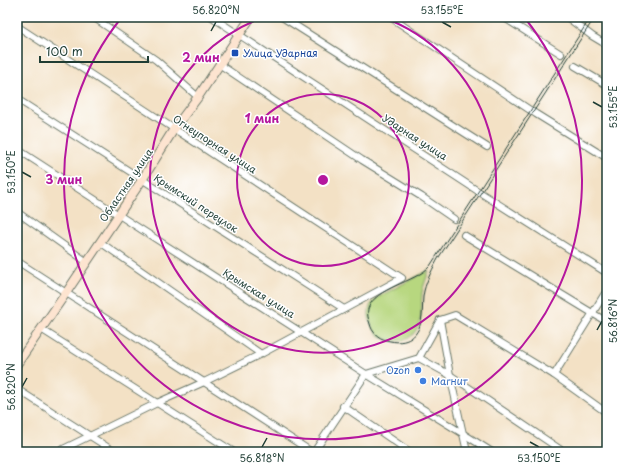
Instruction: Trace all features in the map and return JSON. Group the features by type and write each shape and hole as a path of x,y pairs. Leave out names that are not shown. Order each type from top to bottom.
{"main road":[{"name":"Областная улица","path":"17,364 142,180 174,129 251,17"}],"street":[{"path":"93,17 156,60 198,96"},
{"name":"Ударная улица","path":"212,17 484,195 607,273"},
{"path":"282,17 487,147"},
{"path":"390,17 536,114 607,158"},
{"path":"503,17 561,54"},
{"path":"566,17 607,45"},
{"name":"Огнеупорная улица","path":"17,26 402,278 344,309"},
{"path":"219,64 362,160 422,197 454,219"},
{"path":"575,66 607,85"},
{"name":"Крымский переулок","path":"17,99 344,309"},
{"name":"Крымская улица","path":"17,149 366,374 492,452"},
{"path":"17,212 87,262"},
{"path":"464,235 607,322"},
{"path":"100,242 261,354"},
{"path":"17,261 313,452 366,374 419,358 440,320 455,315 554,375 607,413"},
{"path":"554,375 607,290"},
{"path":"57,452 261,354 344,309"},
{"path":"440,320 450,376 467,452"},
{"path":"41,329 234,452"},
{"path":"419,358 450,376 564,452"},
{"path":"17,389 115,452"},
{"path":"343,406 410,452"}],"green space":[{"path":"429,270 422,293 418,328 412,336 403,340 398,341 383,338 372,327 369,319 371,304 378,297"}],"tram line":[{"path":"591,17 430,266 415,277 387,290 372,302 368,309 369,322 372,330 378,336 393,342 400,342 406,341 415,334 421,323 425,287 439,257 595,17"}],"place":[{"name":"Улица Ударная","path":"235,53"},
{"name":"Ozon","path":"418,370"},
{"name":"Магнит","path":"423,381"}]}
